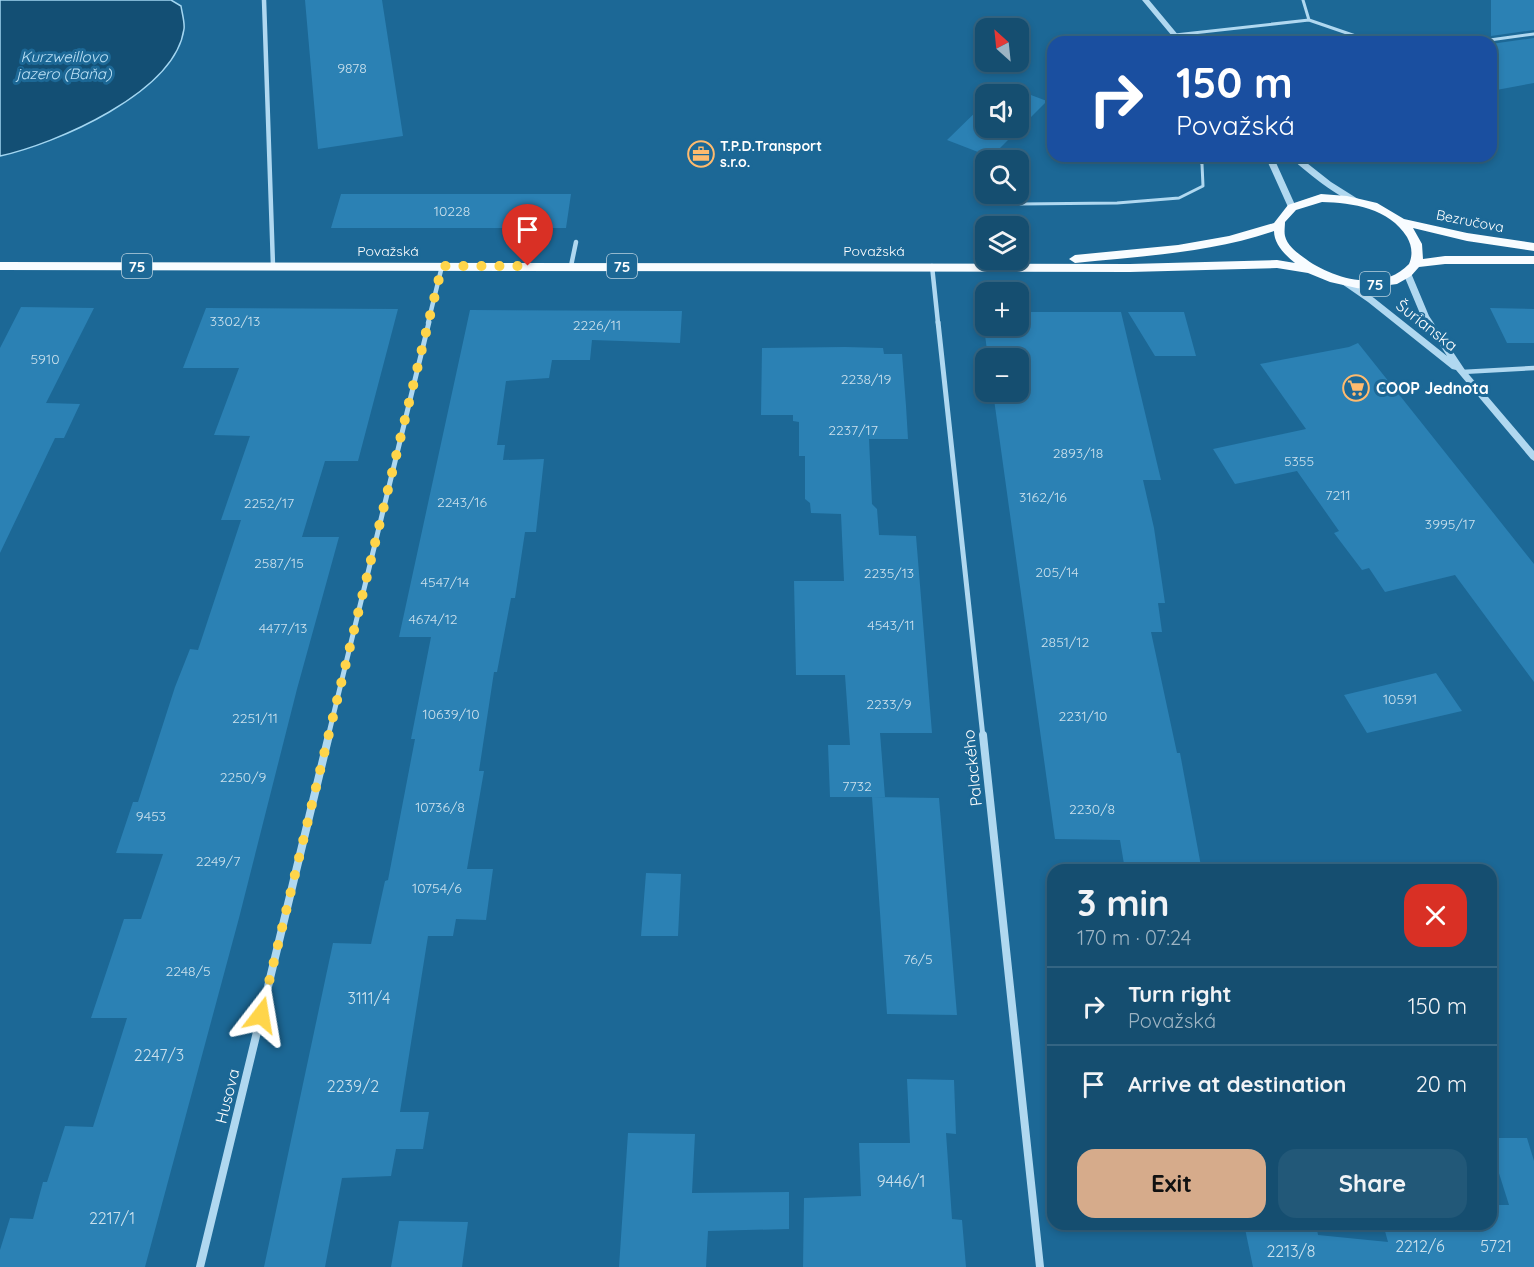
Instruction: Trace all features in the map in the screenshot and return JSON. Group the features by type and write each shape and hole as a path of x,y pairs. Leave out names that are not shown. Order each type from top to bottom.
{"main road":[{"name":"Bezručova","path":"1292,207 1305,201 1321,198 1355,201 1387,213 1410,232 1416,243 1418,255 1411,269"},
{"path":"1279,225 1283,215 1292,207"},
{"name":"Bezručova","path":"1400,222 1467,237 1534,247"},
{"name":"Považská","path":"1029,266 1208,244 1252,235 1279,225"},
{"name":"Bezručova","path":"1279,225 1279,236 1284,248 1308,269 1343,282 1380,284 1411,269 1445,260 1534,261"},
{"name":"Považská","path":"1029,266 1130,268 1277,264 1308,269"},
{"name":"Považská","path":"0,266 975,266"}],"street":[{"path":"264,0 273,266"},
{"path":"1145,0 1175,34"},
{"path":"1272,162 1292,207"},
{"path":"1300,162 1328,184 1355,201"},
{"path":"570,266 576,242"},
{"name":"Husova","path":"200,1267 442,266"},
{"name":"Palackého","path":"932,266 1040,1267"},
{"name":"Šurianska","path":"1411,269 1425,316 1462,372 1534,458"},
{"name":"Šurianska","path":"1343,282 1371,300 1462,372"}],"lane":[{"path":"1303,0 1309,20"},
{"path":"1175,34 1309,20 1356,36"},
{"path":"1497,39 1534,34"},
{"path":"1029,204 1117,203 1179,198 1203,186 1200,162"},
{"path":"1462,372 1534,368"}],"water":[{"name":"Kurzweillovo jazero (Baňa)","path":"0,0 171,0 181,6 184,29 176,52 159,74 136,94 109,112 80,127 51,140 0,156"}],"building":[{"path":"305,0 382,0 403,136 318,149"},
{"path":"1491,0 1534,0 1534,30 1491,36"},
{"path":"1534,38 1534,83 1497,90 1497,43"},
{"path":"1029,94 1047,101 1029,119"},
{"path":"975,113 975,138 1010,138 998,150 975,151 947,140"},
{"path":"341,194 571,194 566,228 331,228"},
{"path":"21,307 94,308 46,403 80,404 64,438 55,438 0,553 0,348"},
{"path":"206,308 398,309 358,461 325,461 302,537 339,537 145,1267 0,1267 0,1250 10,1218 33,1219 43,1182 47,1182 65,1126 93,1127 127,1018 91,1018 124,919 141,919 163,854 116,853 133,802 138,802 175,687 190,649 198,650 241,520 221,520 250,436 214,435 239,368 183,368"},
{"path":"1490,308 1534,309 1534,343 1507,343"},
{"path":"470,310 682,311 680,343 592,340 590,360 552,360 549,378 506,381 497,445 505,445 503,460 544,459 536,532 525,532 515,598 511,598 497,672 494,672 479,771 484,771 467,869 493,869 486,920 456,919 453,936 428,936 400,1112 429,1112 423,1149 396,1149 391,1176 342,1178 325,1267 264,1267 333,943 371,944 385,881 388,880 415,739 411,739 431,637 399,637"},
{"path":"1029,312 1121,312 1161,480 1143,480 1154,528 1165,603 1158,603 1162,632 1151,632 1177,753 1180,753 1201,864 1124,864 1120,840 1055,839 994,402 1029,402 1029,348 987,348 985,336 1029,336"},
{"path":"1128,312 1184,312 1196,356 1155,356"},
{"path":"1358,343 1534,564 1534,682 1455,575 1385,592 1369,568 1362,570 1334,533 1339,531 1297,471 1235,484 1213,449 1306,429 1260,364 1349,347"},
{"path":"762,348 883,348 884,354 902,354 908,439 869,439 872,504 877,509 879,535 916,536 932,733 880,733 885,797 830,797 828,745 850,745 845,675 796,675 794,581 844,581 841,514 811,513 810,503 805,499 805,456 799,456 799,422 793,421 793,415 761,415"},
{"path":"1436,673 1462,711 1367,733 1344,695"},
{"path":"872,797 939,798 957,1015 887,1014"},
{"path":"646,873 681,874 678,936 641,936"},
{"path":"907,1079 954,1080 956,1134 946,1133 952,1219 962,1220 966,1267 803,1267 804,1198 861,1196 859,1143 910,1143"},
{"path":"628,1133 695,1134 692,1193 789,1192 789,1229 708,1231 706,1267 619,1267"},
{"path":"1497,1138 1527,1138 1534,1161 1534,1267 1253,1267 1245,1230 1317,1230 1318,1235 1388,1242 1385,1230 1497,1230 1497,1205 1509,1205 1497,1167"},
{"path":"399,1221 468,1222 462,1267 391,1267"}],"place":[{"name":"T.P.D.Transport s.r.o.","path":"701,154"},
{"name":"COOP Jednota","path":"1356,388"}],"route":[{"path":"261,1015 442,266 528,266"}]}
